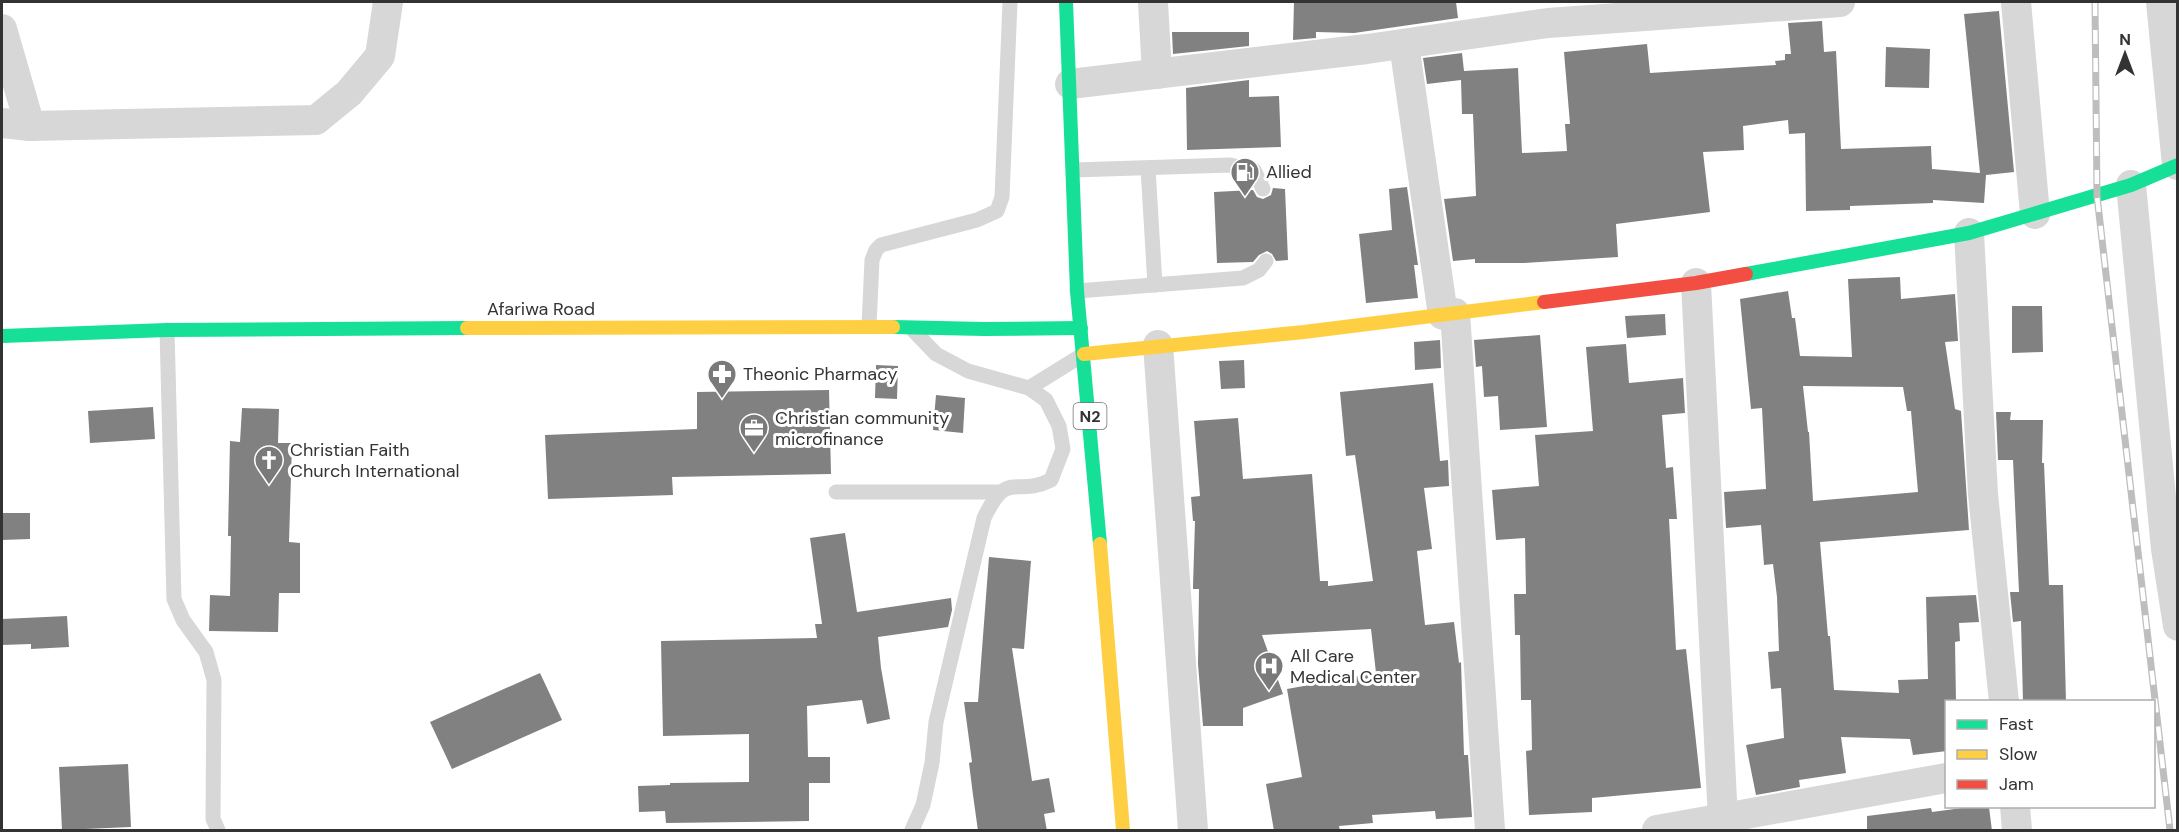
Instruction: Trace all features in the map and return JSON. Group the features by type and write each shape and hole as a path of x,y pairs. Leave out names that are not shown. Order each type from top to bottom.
{"main road":[{"name":"N2","path":"1066,2 1077,291 1123,831"},
{"path":"1084,354 1304,332 1696,283 1969,233 2131,185 2177,165"},
{"name":"Afariwa Road","path":"2,336 167,330 868,326 984,329 1081,328"}],"street":[{"path":"2,29 16,124 316,120 349,93 380,56 388,2"},
{"path":"1152,2 1157,74"},
{"path":"1070,84 1404,44 1549,12 1840,2"},
{"path":"2016,2 2035,214"},
{"path":"2161,2 2177,165"},
{"path":"1404,44 1449,314 1490,831"},
{"path":"2131,185 2166,549 2178,626"},
{"path":"1969,233 1983,494 2004,700"},
{"path":"1696,283 1723,820"},
{"path":"1158,345 1193,831"},
{"path":"1657,831 1945,778"},
{"path":"2015,808 2017,831"}],"lane":[{"path":"868,326 872,260 881,245 977,220 997,212 1002,197 1010,2"},
{"path":"1074,170 1230,165 1254,170 1263,189"},
{"path":"1148,168 1155,285"},
{"path":"1077,291 1243,278 1259,270 1266,261"},
{"path":"909,327 936,354 969,371 1029,388 1046,400 1059,426 1063,448 1051,480 1042,484 1008,487 999,492 993,498 984,518 936,722 930,774 923,805 912,831"},
{"path":"167,330 174,599 183,620 206,652 214,680 213,819 218,831"},
{"path":"1029,388 1084,354"},
{"path":"836,492 999,492"}],"building":[{"path":"1294,2 1456,2 1458,18 1354,33 1316,32 1316,38 1293,40"},
{"path":"1999,11 2014,172 1986,175 1984,203 1933,200 1933,203 1850,206 1850,210 1806,211 1805,133 1789,134 1788,120 1743,126 1744,150 1703,152 1710,212 1616,224 1618,257 1524,263 1475,263 1475,259 1453,261 1444,199 1476,196 1473,114 1462,114 1461,80 1427,84 1423,58 1462,53 1464,71 1518,68 1522,153 1567,151 1565,124 1570,124 1564,52 1647,44 1650,73 1776,65 1775,61 1785,60 1785,54 1791,54 1788,23 1822,21 1824,52 1836,51 1841,149 1931,146 1932,169 1980,173 1964,14"},
{"path":"1172,32 1249,32 1249,46 1173,54"},
{"path":"1886,47 1930,49 1929,88 1885,87"},
{"path":"1249,80 1249,97 1279,96 1281,147 1187,150 1186,88"},
{"path":"1407,187 1418,265 1414,265 1418,298 1366,303 1359,234 1392,230 1389,189"},
{"path":"1273,188 1285,189 1288,260 1276,261 1267,251 1253,262 1217,263 1214,192 1253,190 1257,197 1263,199 1271,195"},
{"path":"1900,277 1901,299 1955,294 1958,341 1945,342 1955,409 1961,411 1969,530 1820,542 1834,690 1899,693 1898,680 1928,679 1926,597 1976,595 1979,622 1959,623 1960,641 1955,642 1956,700 1945,700 1945,751 1913,755 1910,739 1841,737 1846,773 1799,780 1800,787 1756,795 1746,745 1784,738 1781,688 1771,689 1768,652 1779,651 1773,564 1764,565 1761,525 1726,528 1724,492 1766,489 1762,408 1751,409 1740,299 1788,291 1792,318 1795,318 1800,356 1852,357 1848,279","holes":["1803,386 1903,387 1907,411 1911,411 1918,492 1813,501 1809,432"]},
{"path":"2012,306 2042,306 2043,352 2012,353"},
{"path":"1665,314 1666,335 1627,338 1625,316"},
{"path":"1540,335 1547,427 1500,430 1498,396 1484,397 1482,366 1476,367 1474,340"},
{"path":"1440,340 1441,368 1415,370 1414,342"},
{"path":"1626,344 1629,383 1683,378 1685,413 1662,415 1666,468 1673,467 1677,519 1669,519 1676,650 1686,649 1701,788 1592,798 1592,812 1529,815 1526,751 1532,750 1531,700 1521,700 1520,635 1515,635 1514,594 1526,594 1525,538 1496,540 1492,490 1539,486 1535,435 1593,431 1586,347"},
{"path":"1244,360 1245,388 1221,389 1219,361"},
{"path":"876,365 898,366 897,399 875,398"},
{"path":"1433,383 1440,461 1448,460 1449,486 1424,488 1432,549 1417,551 1425,625 1454,622 1459,663 1461,662 1464,755 1468,755 1472,817 1436,819 1435,811 1372,815 1373,823 1339,826 1340,831 1274,831 1266,784 1302,777 1287,689 1376,673 1371,629 1262,635 1283,694 1243,708 1243,726 1203,726 1198,664 1199,589 1193,589 1195,521 1193,521 1191,497 1200,496 1194,421 1238,418 1243,479 1312,474 1320,581 1328,581 1328,586 1373,581 1355,455 1346,456 1340,392"},
{"path":"829,390 831,474 672,477 673,495 548,499 545,435 697,429 697,392"},
{"path":"936,395 965,398 963,433 933,430"},
{"path":"153,407 155,439 90,443 88,411"},
{"path":"242,408 279,409 278,443 292,443 289,542 300,543 300,593 279,593 278,632 209,631 210,595 230,596 231,536 228,536 230,441 240,442"},
{"path":"1996,412 2011,412 2010,420 2043,420 2042,463 2044,463 2049,585 2063,585 2066,700 2023,700 2021,621 2013,622 2010,592 2019,592 2013,460 1998,460"},
{"path":"2,513 30,513 30,539 2,540"},
{"path":"845,533 857,612 951,598 952,610 948,627 878,637 890,719 867,724 862,700 807,706 808,757 830,757 830,783 809,783 809,821 666,823 665,811 639,812 638,786 670,785 670,783 749,782 749,734 663,736 661,641 817,638 815,624 822,624 810,538"},
{"path":"989,557 1031,561 1024,649 1012,648 1032,781 1049,778 1055,812 1044,814 1047,831 978,831 964,702 978,702"},
{"path":"67,616 69,647 31,649 31,644 2,645 2,619"},
{"path":"540,673 562,720 452,769 430,722"},
{"path":"128,764 131,827 62,830 59,767"},
{"path":"1931,808 1932,812 1962,808 1989,808 1992,831 1867,831 1867,816"}],"railway":[{"path":"2095,2 2097,196 2170,830"}],"traffic: fast":[{"path":"1066,2 1077,291 1100,544"},
{"path":"1746,274 1969,233 2131,185 2178,165"},
{"path":"893,327 1081,328"},
{"path":"2,336 167,330 467,328"}],"traffic: slow":[{"path":"1084,354 1304,332 1544,302"},
{"path":"467,328 893,327"},
{"path":"1100,544 1123,830"}],"traffic: jam":[{"path":"1544,302 1696,283 1746,274"}],"place":[{"name":"Allied","path":"1245,198"},
{"name":"Theonic Pharmacy","path":"722,400"},
{"name":"Christian community microfinance","path":"754,454"},
{"name":"Christian Faith Church International","path":"269,486"},
{"name":"All Care Medical Center","path":"1269,692"}]}
